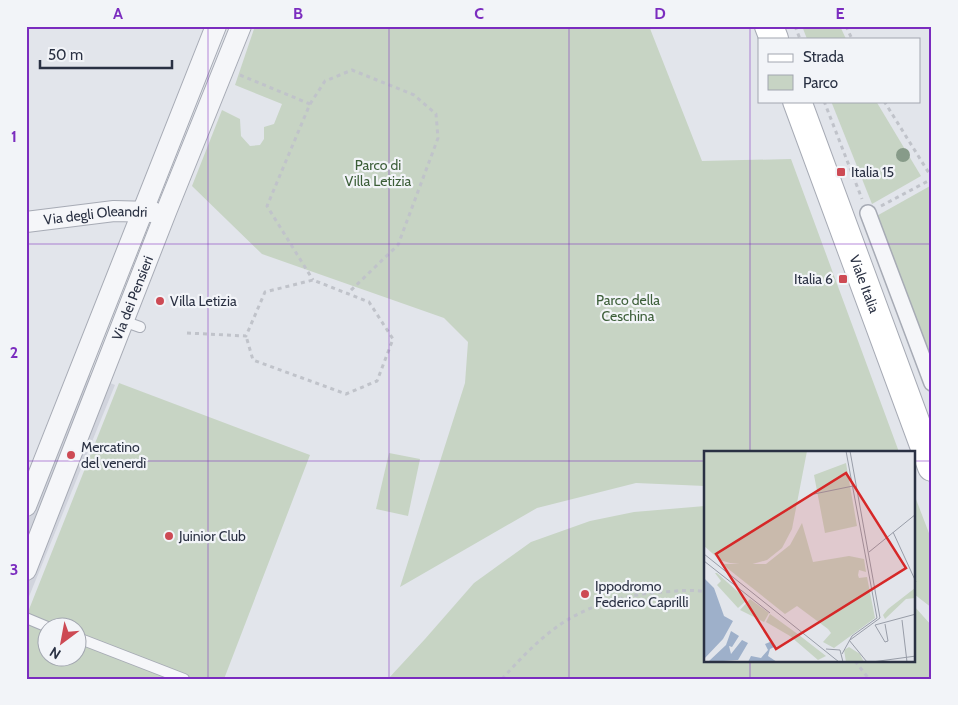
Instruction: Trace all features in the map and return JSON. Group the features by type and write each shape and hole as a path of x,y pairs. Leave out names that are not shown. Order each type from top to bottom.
{"main road":[{"path":"769,26 774,38"},
{"name":"Viale Italia","path":"797,102 932,467"}],"street":[{"name":"Via dei Pensieri","path":"26,506 216,26"},
{"name":"Via dei Pensieri","path":"26,570 132,324 166,212 241,26"},
{"name":"Via degli Oleandri","path":"26,222 114,210 166,212"},
{"name":"Viale Italia","path":"868,213 932,383"}],"lane":[{"path":"26,618 38,623"},
{"path":"88,642 184,679"}],"path":[{"path":"795,26 800,38"},
{"path":"846,26 852,38"},
{"path":"223,69 310,104"},
{"path":"312,280 267,206 310,104 325,81 352,70 414,95 436,114 438,138 398,245 347,294"},
{"path":"824,102 868,213 932,179 885,102"},
{"path":"312,280 368,302 393,339 377,381 346,394 253,360 246,336 265,292 312,280"},
{"path":"187,333 246,336"},
{"path":"502,679 529,649 559,625 588,609 639,593 693,590 704,592"},
{"path":"856,662 869,679"}],"shaded area":[{"name":"Mercatino del venerdì","path":"88,374 115,385 26,604 26,525"}],"green space":[{"name":"Parco della Ceschina","path":"255,26 649,26 702,161 791,159 899,451 704,451 704,486 636,483 537,508 400,587 465,383 468,342 444,318 262,254 192,186 222,110 240,119 241,136 250,146 260,145 264,139 264,127 274,124 282,104 235,85"},
{"path":"802,26 840,26 846,38 807,38"},
{"path":"831,102 877,102 921,176 872,204"},
{"path":"930,186 932,189 932,353 927,355 873,218"},
{"name":"Juinior Club","path":"119,383 310,455 224,679 26,679 26,617"},
{"path":"389,453 420,459 408,516 376,509"},
{"path":"916,499 932,541 932,608 916,596"},
{"name":"Ippodromo Federico Caprilli","path":"704,506 704,662 916,662 916,608 932,626 932,679 388,679 474,583 531,542 590,521 634,512"}],"place":[{"name":"Italia 15","path":"841,172"},
{"name":"Italia 6","path":"843,279"},
{"name":"Villa Letizia","path":"160,301"},
{"name":"Mercatino del venerdì","path":"71,455"},
{"name":"Juinior Club","path":"169,536"},
{"name":"Ippodromo Federico Caprilli","path":"585,594"}],"park label":[{"name":"Parco di Villa Letizia","path":"378,174"}]}
